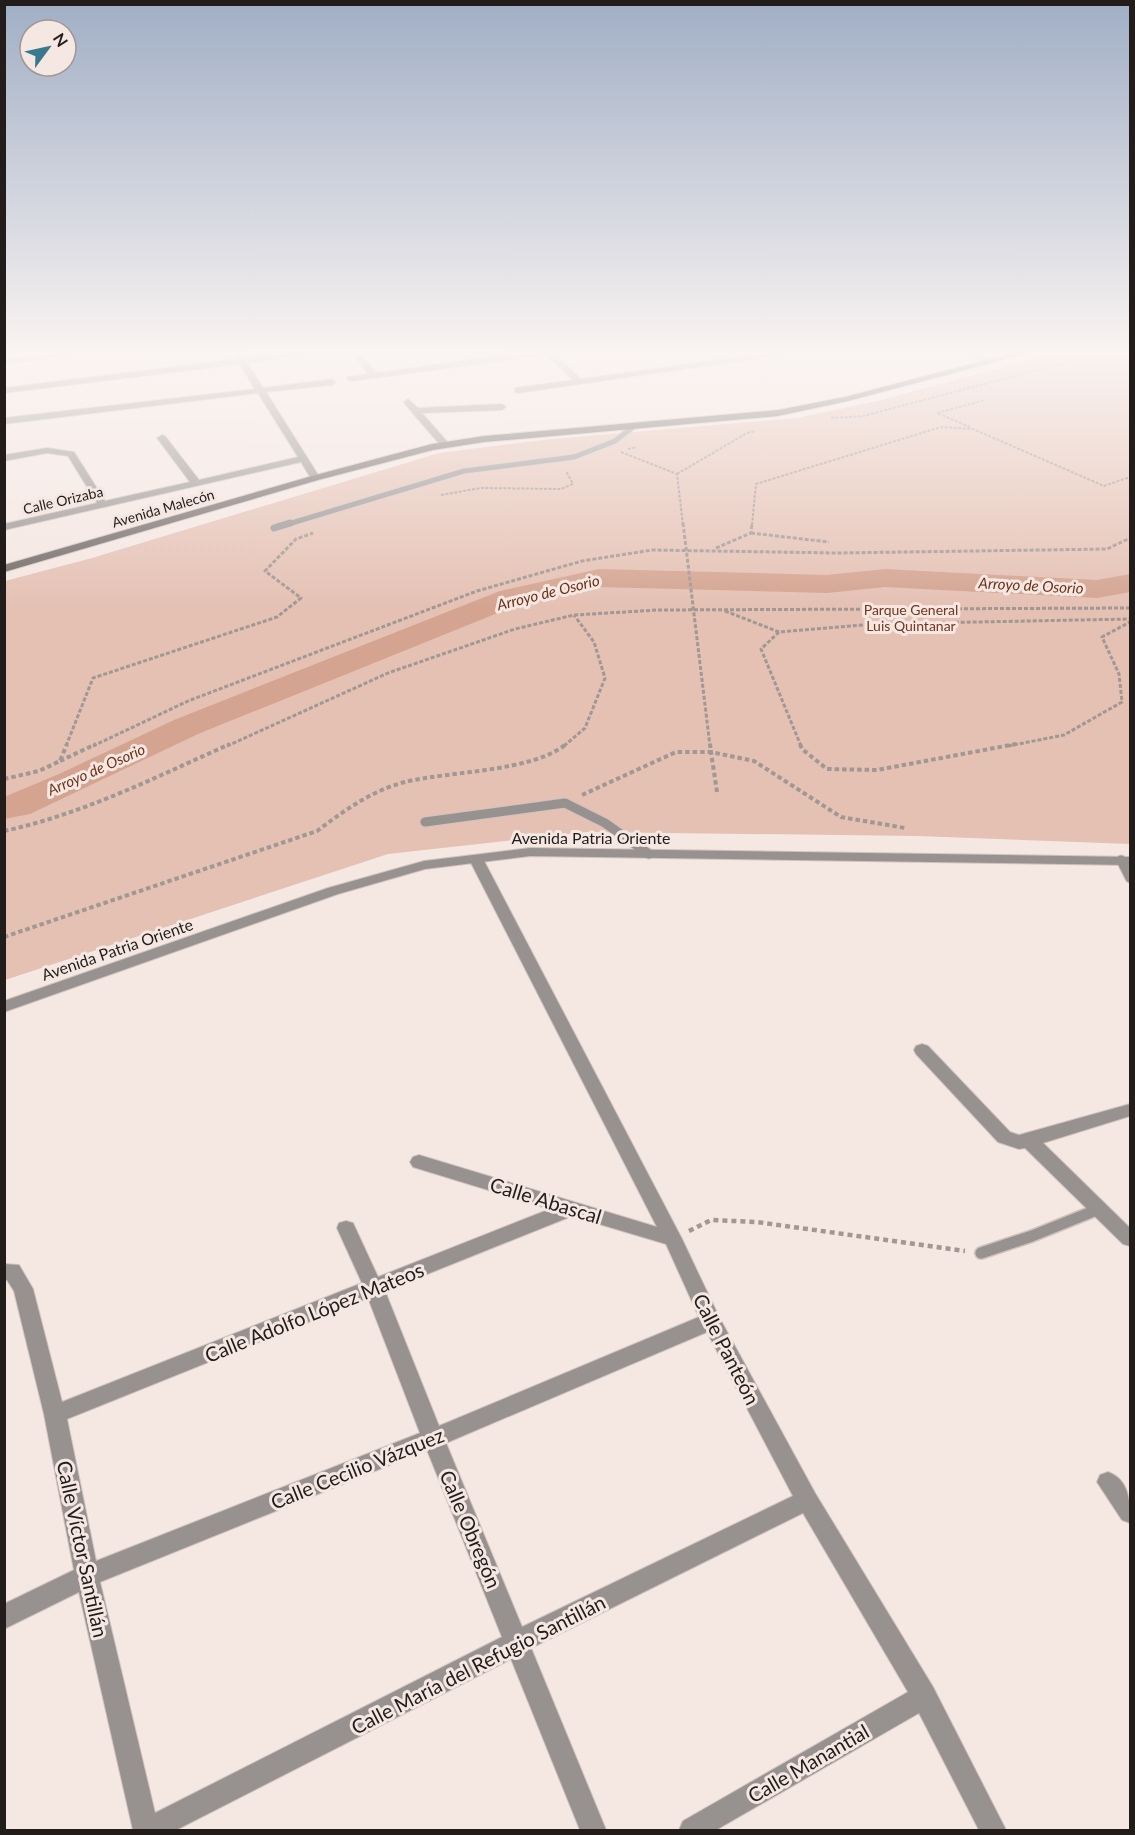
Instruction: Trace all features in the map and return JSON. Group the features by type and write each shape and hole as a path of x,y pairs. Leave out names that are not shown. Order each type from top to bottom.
{"main road":[{"name":"Avenida Malecón","path":"4,569 315,478 445,445 526,436"}],"street":[{"path":"288,436 315,478"},
{"path":"437,436 445,445"},
{"path":"162,438 196,483"},
{"path":"4,458 63,450 70,454 103,505"},
{"name":"Calle Orizaba","path":"6,524 103,505 303,459"},
{"name":"Avenida Patria Oriente","path":"4,1007 333,891 424,864 530,852 1126,860"},
{"name":"Calle Panteón","path":"476,859 673,1239 711,1321 807,1500 924,1696 993,1830"},
{"path":"922,1050 1004,1137 1019,1142 1131,1110"},
{"path":"1029,1141 1131,1239"},
{"name":"Calle Abascal","path":"419,1161 673,1239"},
{"name":"Calle Adolfo López Mateos","path":"55,1414 572,1208"},
{"name":"Calle Obregón","path":"346,1228 374,1288 593,1830"},
{"name":"Calle Víctor Santillán","path":"8,1272 23,1289 55,1414 87,1576 148,1830"},
{"name":"Calle Cecilio Vázquez","path":"4,1617 87,1576 433,1438 711,1321"},
{"path":"1108,1482 1131,1512"},
{"name":"Calle María del Refugio Santillán","path":"148,1830 518,1642 807,1500"},
{"name":"Calle Manantial","path":"692,1830 924,1696"}],"lane":[{"path":"274,528 464,471 560,460 615,441 622,436"},
{"path":"425,822 565,803 605,823 649,854"},
{"path":"1126,860 1131,878"},
{"path":"981,1253 1032,1236 1099,1209"}],"path":[{"path":"677,474 743,436"},
{"path":"751,533 756,484 913,436"},
{"path":"988,436 1104,486 1131,477"},
{"path":"620,452 677,474"},
{"path":"435,496 481,488 561,489 573,484 560,460"},
{"path":"677,474 717,792"},
{"path":"60,761 93,678 277,617 301,598 265,572 296,539 317,532"},
{"path":"712,550 751,533 829,542"},
{"path":"4,779 39,771 188,701 477,591 582,561 643,550 837,553 1107,549 1131,538"},
{"path":"4,831 32,825 103,801 388,673 515,629 574,615 621,611 1131,608"},
{"path":"723,610 779,632 875,624 1131,620"},
{"path":"4,937 317,831 352,804 396,785 521,763 559,750 585,728 605,678 594,642 574,615"},
{"path":"779,632 761,649 802,749 827,769 877,770 1064,735 1122,702 1119,674 1102,637 1131,620"},
{"path":"565,803 676,752 711,752 754,761 841,817 905,828"},
{"path":"4,930 12,934"},
{"path":"673,1239 711,1220 834,1231 914,1245 981,1253"}],"green space":[{"name":"Parque General Luis Quintanar","path":"593,436 1130,436 1130,844 917,836 587,832 388,854 5,980 5,581 92,558 439,453"}],"waterway":[{"name":"Arroyo de Osorio","path":"4,808 17,806 72,782 186,727 511,597 599,578 827,584 885,578 1097,589 1130,583"}]}
